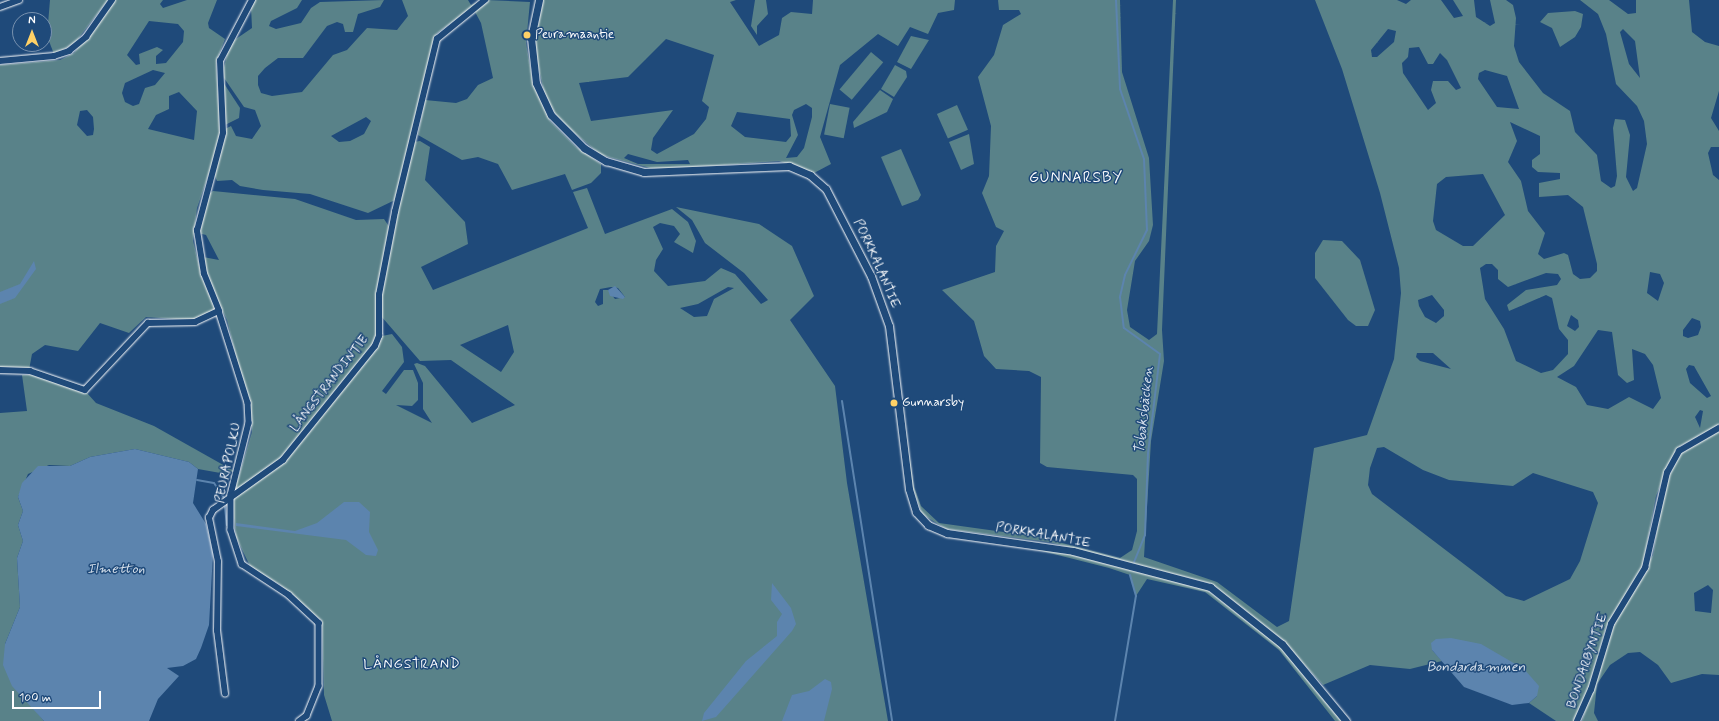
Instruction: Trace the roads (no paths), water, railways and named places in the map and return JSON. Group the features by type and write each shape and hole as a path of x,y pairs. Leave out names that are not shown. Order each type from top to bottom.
{"street":[{"path":"0,7 19,0"},
{"path":"0,61 54,56 69,51 86,37 112,0"},
{"name":"PEURAPOLKU","path":"252,0 220,61 223,133 197,231 204,274 220,310 248,403 244,454 231,495 231,530 242,564 289,595 319,623 319,686 307,716 300,721"},
{"name":"LÅNGSTRANDINTIE","path":"225,694 217,631 218,562 209,518 212,510 231,495 283,460 375,346 379,336 379,295 395,212 437,39 485,0"},
{"name":"PORKKALANTIE","path":"539,0 531,38 536,83 551,115 584,148 606,161 644,172 789,166 810,174 826,189 870,276 890,326 909,489 916,512 928,525 947,533 1073,551 1210,587 1282,644 1346,721"},
{"path":"0,370 30,371 85,390 148,323 195,322 220,310"},
{"name":"BONDARBYNTIE","path":"1577,721 1592,690 1610,624 1645,568 1667,473 1679,452 1719,428"}],"water":[{"path":"34,261 36,269 15,298 0,304 0,292 20,284"},
{"path":"615,286 625,297 623,299 610,296 608,290"},
{"name":"Ilmetton","path":"135,449 189,462 198,469 193,503 206,524 213,553 209,625 196,659 183,666 167,668 179,676 158,699 149,721 44,721 12,686 3,665 5,644 20,607 17,558 23,541 18,525 23,511 18,497 22,483 38,466 70,466 90,457"},
{"path":"344,502 359,502 370,512 369,532 378,550 376,556 366,555 346,540 236,526 236,523 295,531 317,523"},
{"path":"772,583 791,608 796,624 792,631 716,717 702,721 704,713 746,661 777,636 777,622 782,614 771,600"},
{"name":"Bondardammen","path":"1451,638 1481,644 1524,669 1539,686 1537,696 1529,703 1512,705 1464,687 1432,650 1431,643 1436,639"},
{"path":"825,679 831,682 832,689 824,721 782,721 792,695 809,691"}],"waterway":[{"name":"Tobaksbäcken","path":"1116,0 1120,89 1144,159 1147,230 1125,275 1120,297 1124,328 1160,354 1148,453 1145,535 1134,562"},
{"path":"842,401 892,721"},
{"path":"197,480 214,483 224,498"},
{"path":"225,507 227,525"},
{"name":"Tobaksbäcken","path":"1115,721 1136,596 1130,575"}],"place":[{"name":"Peuramaantie","path":"527,35"},
{"name":"Gunnarsby","path":"894,403"}],"district":[{"name":"GUNNARSBY","path":"1076,179"},
{"name":"LÅNGSTRAND","path":"412,664"}]}
